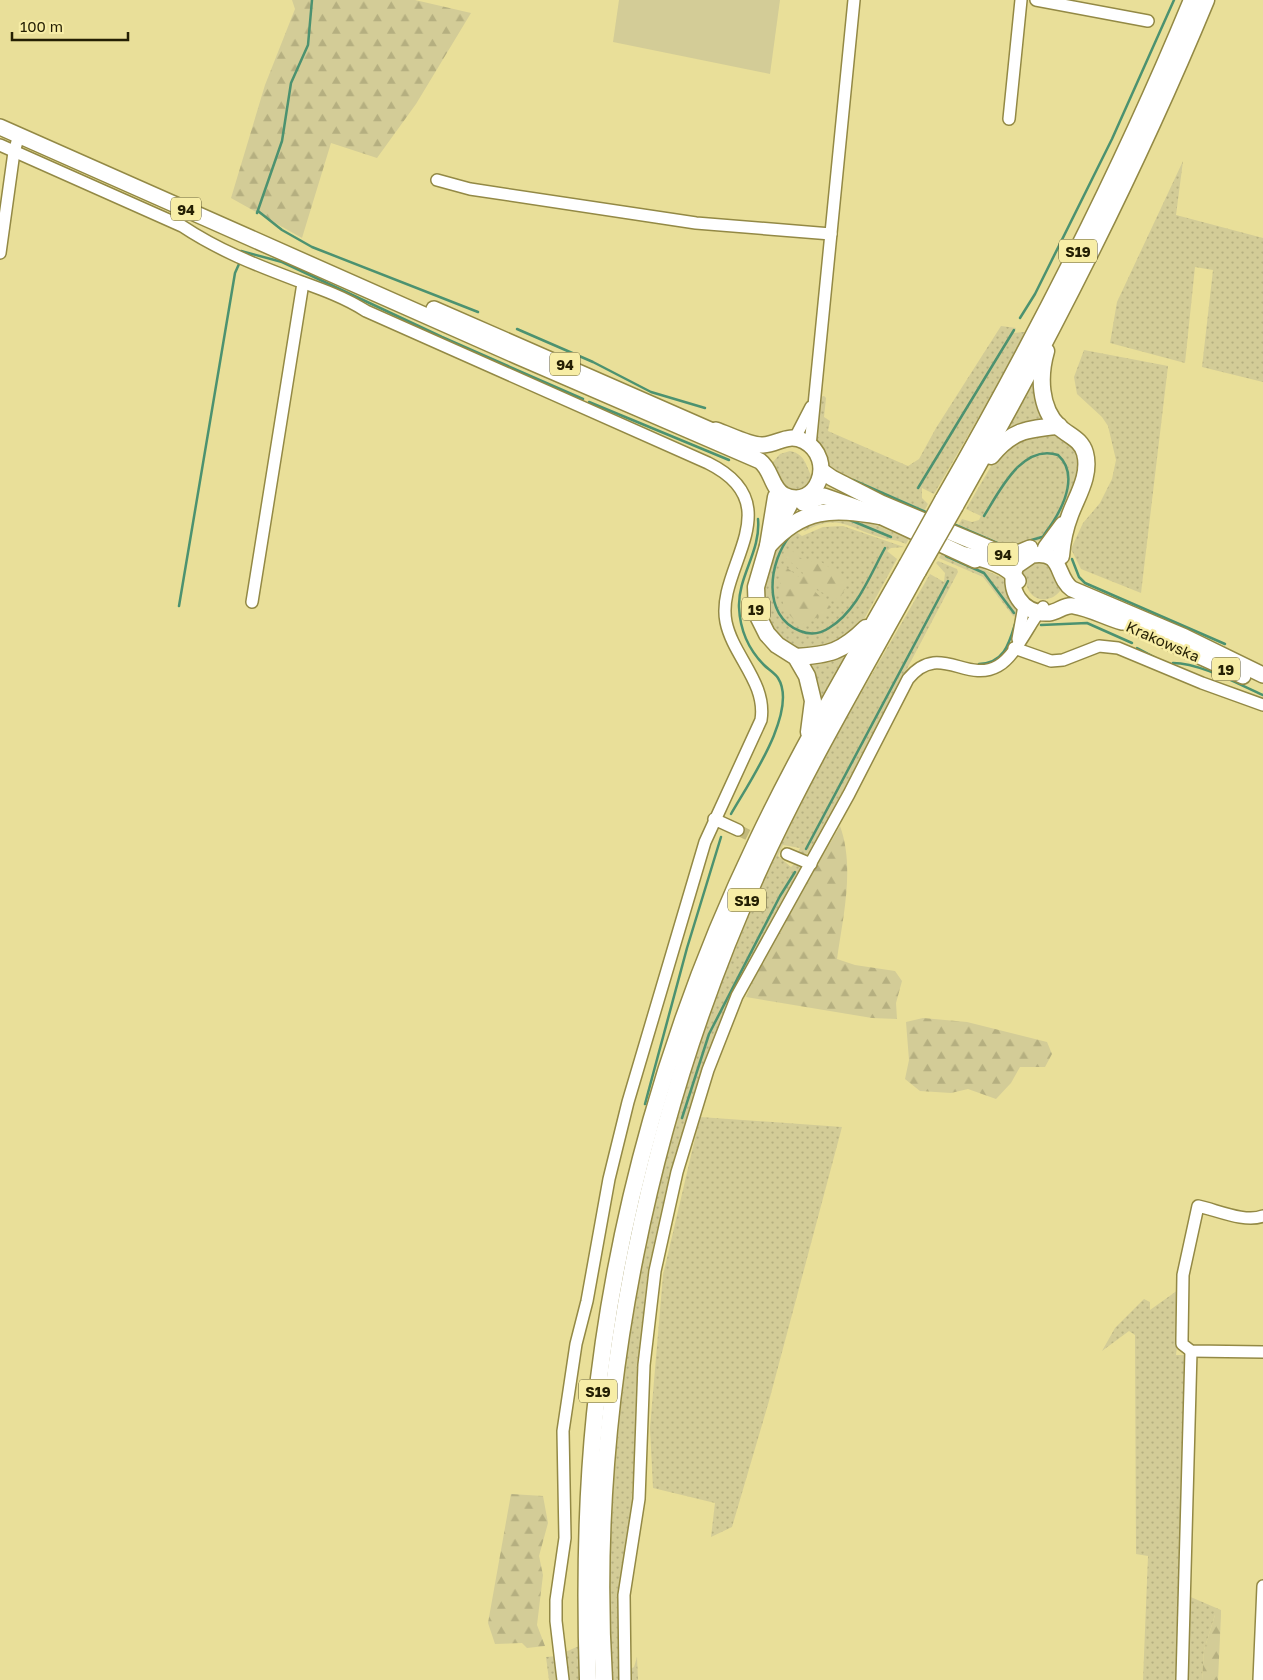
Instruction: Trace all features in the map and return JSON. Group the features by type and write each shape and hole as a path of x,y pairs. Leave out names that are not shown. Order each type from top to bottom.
{"highway":[{"name":"S19","path":"604,1680 602,1562 612,1409 625,1310 642,1225 678,1086 714,979 770,848 1098,210 1192,0"},
{"name":"S19","path":"949,503 967,485 1052,329 1148,134 1206,0"},
{"path":"1052,329 1044,360 1042,386 1046,404 1059,426 1077,439 1084,449 1086,460 1085,477 1069,517 1061,556"},
{"path":"967,485 1002,443 1012,436 1027,430 1059,426"},
{"path":"768,546 787,499"},
{"path":"768,546 798,520 816,513 834,510 878,511"},
{"path":"1043,551 1069,517"},
{"name":"19","path":"768,546 756,587 757,614 764,631 772,641 796,657"},
{"name":"S19","path":"588,1680 586,1561 595,1413 617,1266 641,1157 670,1061 701,973 758,840 807,744 880,614 913,568"},
{"path":"807,744 813,697 807,676 796,657 826,655 839,650 855,639 880,614"}],"main road":[{"name":"94","path":"0,118 355,276 473,324 766,463"},
{"name":"94","path":"0,127 358,286 714,437 758,445 767,445 788,438 793,441"},
{"path":"793,441 807,453 819,479"},
{"path":"793,441 810,446 818,455 819,479 806,495 787,499 768,488 766,463 779,447 793,441"},
{"name":"94","path":"819,479 856,495 878,511"},
{"name":"94","path":"787,499 804,503 824,496 878,511 1009,555 1034,547 1043,551 1058,564 1068,587"},
{"path":"878,511 966,555 982,558 1015,573 1026,599 1041,609 1055,604 1068,587 1068,566 1061,556 1043,551"},
{"name":"94","path":"962,538 976,548 998,557 1015,573 1029,556 1043,551"},
{"path":"1015,573 1016,597 1024,606"},
{"name":"Krakowska","path":"1068,587 1105,604 1124,617 1263,685"},
{"name":"19","path":"1024,606 1041,609 1049,613 1074,606 1124,617"},
{"name":"Krakowska","path":"1124,617 1263,675"}],"street":[{"path":"810,446 854,0"},
{"path":"1009,119 1020,0"},
{"path":"1036,0 1148,21"},
{"path":"0,253 14,152 19,135"},
{"path":"0,145 182,226 224,251 351,302 366,312 708,463 723,472 736,484 745,501 748,525 727,595 726,620 733,642 758,691 762,713 756,735 704,842 628,1102 609,1179 587,1302 576,1344 561,1448 565,1538 556,1600 556,1622 563,1680"},
{"path":"437,180 470,189 696,223 831,234"},
{"path":"252,602 303,283"},
{"path":"351,302 358,286"},
{"path":"793,441 814,398"},
{"path":"1016,646 1024,606"},
{"path":"625,1680 624,1595 639,1499 644,1365 660,1245 696,1106 730,1012 737,996 811,864 897,698 913,673 922,666 936,662 980,670 988,670 1001,664 1016,646 1041,609"},
{"path":"1016,646 1051,661 1063,660 1100,646 1118,648 1202,683 1263,705"},
{"path":"714,819 738,830"},
{"path":"787,854 811,864"},
{"path":"1263,1216 1257,1218 1245,1217 1198,1206 1183,1275 1182,1344 1191,1351 1263,1352"},
{"path":"1182,1680 1191,1351"},
{"path":"1260,1680 1263,1586"}],"green space":[{"path":"292,0 415,0 471,13 416,104 377,158 331,143 302,238 231,198 265,85 295,9"},
{"path":"619,0 780,0 770,74 613,42"},
{"path":"1183,161 1176,215 1263,238 1263,382 1202,367 1213,270 1195,267 1185,363 1110,343 1117,302"},
{"path":"1001,326 1016,328 1014,333 1024,332 1026,336 934,494 922,488 922,498 928,504 922,515 831,472 815,441 820,397 824,396 826,398 824,417 830,421 828,431 908,466 919,459 936,428"},
{"path":"1084,350 1168,366 1141,593 1081,569 1071,549 1083,523 1100,503 1112,479 1116,460 1108,426 1102,417 1077,394 1074,377"},
{"path":"1034,379 1037,401 1048,421 1027,422 1010,427 1009,426"},
{"path":"1045,433 1064,440 1075,450 1079,463 1078,477 1073,493 1049,538 1029,543 1015,550 956,529 962,519 972,522 979,520 981,516 966,509 997,456 1007,444"},
{"path":"790,451 802,458 813,479 805,488 791,489 786,487 780,480 772,463 780,454"},
{"path":"855,516 909,539 906,544 837,523 827,523 805,531 796,525"},
{"path":"843,526 904,547 891,548 887,551 897,559 862,623 844,643 803,651 777,635 765,615 764,593 767,572 776,548 792,529 802,536 823,527"},
{"path":"790,549 809,565 814,557 849,581 839,600 810,587 831,607 824,614 801,625 788,612 782,598 780,581 781,563 800,578 803,573 785,557"},
{"path":"943,551 1003,578 1017,607 1018,618 1013,616 983,577 939,558"},
{"path":"938,561 957,569 958,572 811,851 805,855 797,854 800,848 783,845 778,856 791,867 796,862 802,869 727,1007 651,1267 639,1368 622,1680 611,1680 608,1597 614,1477 625,1358 631,1314 665,1158 714,1001 763,881 828,750 930,574 944,582 945,573 936,563"},
{"path":"1039,561 1051,567 1062,588 1051,598 1041,599 1032,595 1021,572 1028,564"},
{"path":"842,657 845,659 821,702 819,684 809,665 826,663"},
{"path":"840,826 847,858 847,875 845,909 837,959 855,965 895,971 902,981 896,1003 897,1019 872,1018 746,997 762,960"},
{"path":"923,1018 967,1022 1047,1042 1052,1054 1045,1067 1020,1067 1011,1083 996,1099 968,1089 951,1093 920,1091 905,1079 909,1060 906,1022"},
{"path":"700,1117 842,1127 769,1401 732,1527 711,1537 715,1503 653,1488 650,1428 663,1275"},
{"path":"1178,1290 1180,1320 1176,1355 1187,1355 1178,1680 1143,1680 1148,1556 1136,1554 1135,1335 1129,1331 1102,1351 1115,1328 1144,1299 1150,1302 1150,1310"},
{"path":"511,1494 543,1496 548,1523 539,1556 543,1575 537,1625 545,1646 527,1648 522,1643 495,1644 488,1623"},
{"path":"1186,1595 1221,1610 1221,1615 1215,1615 1204,1650 1202,1680 1185,1680"},
{"path":"1215,1615 1221,1615 1218,1680 1202,1680 1204,1650"},
{"path":"579,1646 581,1680 566,1680 563,1653"},
{"path":"557,1656 560,1680 549,1680 546,1657"},
{"path":"637,1657 638,1680 630,1680 630,1669 634,1667"}],"waterway":[{"path":"257,213 282,141 291,83 308,45 312,0"},
{"path":"1020,318 1035,294 1112,139 1174,0"},
{"path":"258,211 282,230 312,247 478,312"},
{"path":"241,251 282,262 442,337 583,399"},
{"path":"179,606 235,273 239,264"},
{"path":"517,329 593,362 651,392 705,408"},
{"path":"918,488 1014,330"},
{"path":"589,402 729,460"},
{"path":"984,516 1013,472 1023,463 1033,456 1045,453 1058,455 1064,462 1067,470 1068,488 1062,506 1043,537"},
{"path":"853,480 928,513"},
{"path":"731,814 769,747 782,709 783,692 778,678 758,659 749,646 743,631 740,615 739,607 742,585 756,542 758,519"},
{"path":"850,520 891,537"},
{"path":"951,523 1004,546 1018,545"},
{"path":"790,536 777,559 772,587 774,601 779,613 788,624 807,633 819,633 839,621 862,592 885,548"},
{"path":"1028,541 1042,537"},
{"path":"946,556 984,573 1014,613"},
{"path":"1072,559 1079,577 1085,583 1225,644"},
{"path":"806,849 948,581"},
{"path":"1041,625 1087,623 1132,643"},
{"path":"979,664 987,663 1000,656 1008,645 1015,624"},
{"path":"1137,648 1156,658"},
{"path":"1173,663 1207,670 1263,695"},
{"path":"645,1104 687,948 721,837"},
{"path":"682,1118 709,1034 780,896 795,872"}],"tunnel":[{"path":"738,830 787,854"}]}
